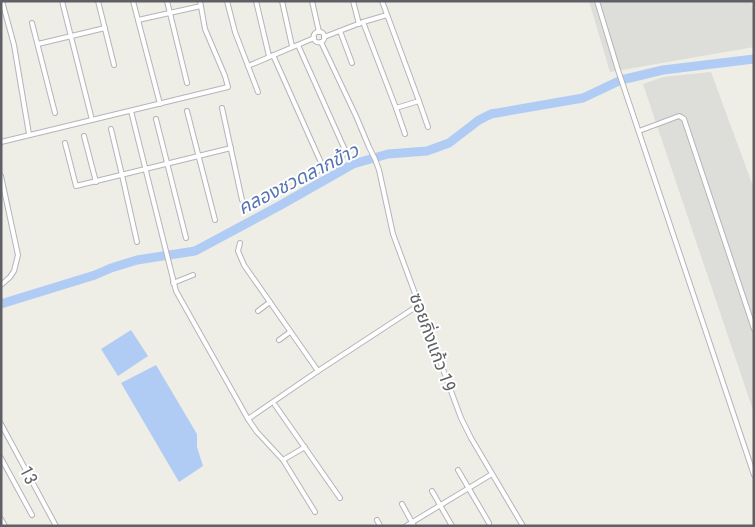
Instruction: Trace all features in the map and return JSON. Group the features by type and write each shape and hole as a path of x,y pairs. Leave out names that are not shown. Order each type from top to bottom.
{"street":[{"path":"2,1 14,45 29,134"},
{"path":"62,1 92,120"},
{"path":"98,1 114,65"},
{"path":"133,1 160,104"},
{"path":"167,1 187,83"},
{"path":"227,1 235,32 258,92"},
{"path":"256,1 271,56 324,167"},
{"path":"282,1 292,46"},
{"path":"312,1 319,32 324,37"},
{"path":"353,1 405,134"},
{"path":"382,1 428,127"},
{"path":"597,1 626,95 754,475"},
{"path":"1,142 228,87 205,29 200,3 138,20"},
{"path":"314,38 317,42 321,42 324,37 387,15"},
{"path":"32,23 55,113"},
{"path":"38,44 104,28"},
{"path":"340,31 352,63"},
{"path":"248,66 314,38 316,33 319,32"},
{"name":"ซอยกิ่งแก้ว 19","path":"321,42 375,159 393,234 461,418 523,526"},
{"path":"298,44 345,150 343,156 307,179"},
{"path":"396,108 420,101"},
{"path":"222,108 242,200"},
{"path":"131,111 173,283 179,298 248,419 283,460 315,512"},
{"path":"187,111 215,220"},
{"path":"639,131 679,116 684,119 754,329"},
{"path":"156,118 186,238"},
{"path":"111,130 137,242"},
{"path":"84,136 96,182"},
{"path":"65,143 76,186 231,148"},
{"path":"1,176 18,256 14,271 1,285"},
{"path":"1,206 7,204"},
{"path":"240,243 238,251 244,265 318,371"},
{"path":"173,283 193,275"},
{"path":"258,311 270,302"},
{"path":"248,419 419,305"},
{"path":"279,340 290,332"},
{"path":"275,405 340,498"},
{"name":"13","path":"1,424 56,526"},
{"path":"283,460 305,447"},
{"path":"1,458 32,515"},
{"path":"458,470 489,523"},
{"path":"406,526 413,524 492,474"},
{"path":"432,491 452,526"},
{"path":"402,504 413,524"},
{"path":"1,518 5,526"},
{"path":"376,520 380,526"}],"shaded area":[{"path":"589,1 751,1 754,15 754,47 610,72"},
{"path":"711,72 754,189 754,413 643,84 663,77"}],"water":[{"path":"131,330 148,356 118,376 101,349"},
{"path":"156,365 197,434 197,447 203,466 179,482 121,383"}],"waterway":[{"name":"คลองชวดลากข้าว","path":"1,304 137,260 195,251 353,164 388,154 427,151 449,143 479,120 491,114 583,98 621,80 663,70 754,59"}]}
